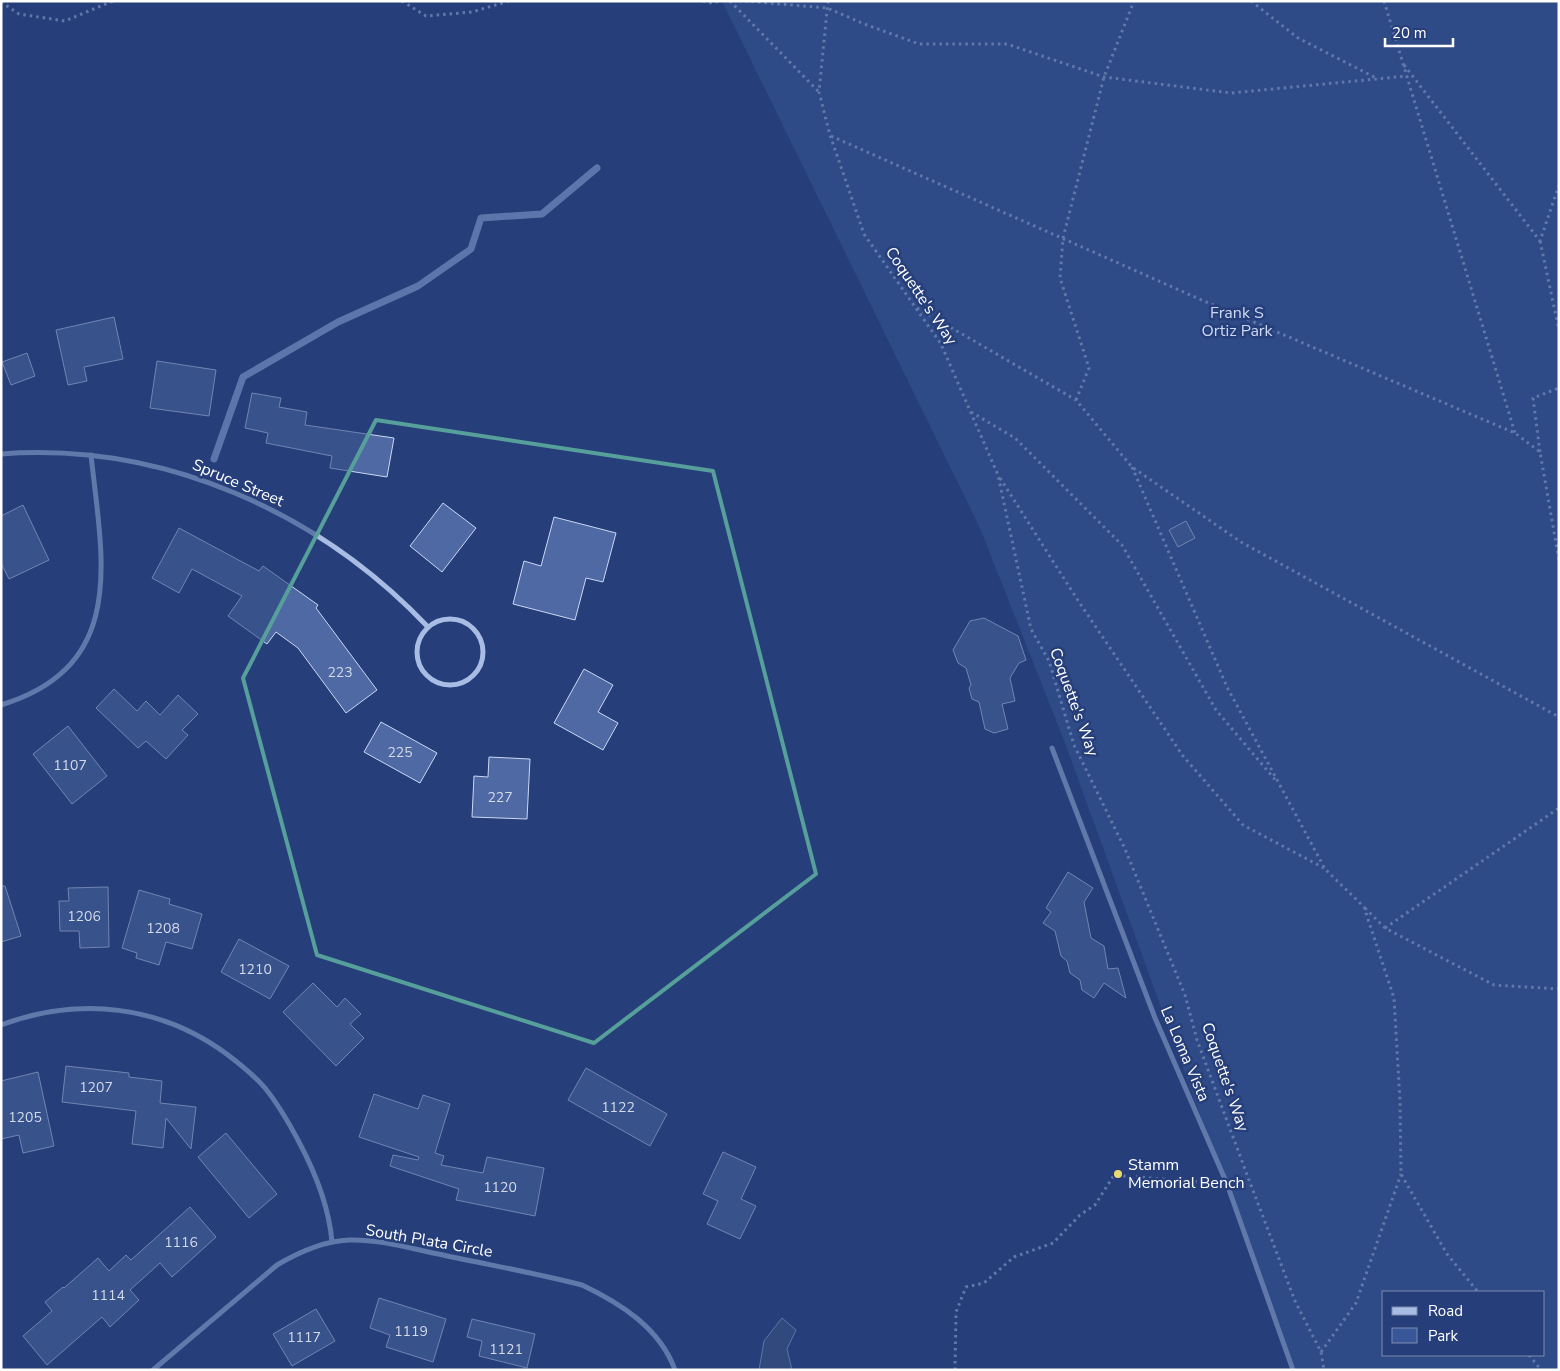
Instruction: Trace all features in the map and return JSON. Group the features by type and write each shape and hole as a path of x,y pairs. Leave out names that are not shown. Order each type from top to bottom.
{"street":[{"name":"Spruce Street","path":"1,454 37,452 91,455 139,462 217,484 269,508 325,541 356,563 407,606 428,627"},
{"path":"1,705 34,692 54,679 70,665 91,632 101,592 102,572 91,455"},
{"path":"448,618 469,624 477,632 482,642 484,653 476,673 468,680 452,685 436,682 428,676 421,667 418,652 421,636 428,627 437,621 448,618"},
{"name":"La Loma Vista","path":"1052,748 1155,1018 1227,1184 1293,1370"},
{"path":"1,1025 44,1012 70,1008 96,1008 123,1011 154,1018 186,1030 216,1046 243,1066 264,1087 286,1119 310,1163 320,1188 327,1210 332,1242"},
{"name":"South Plata Circle","path":"154,1370 277,1265 294,1255 332,1242 367,1241 582,1285 626,1308 645,1325 660,1344 676,1370"}],"path":[{"path":"1,2 20,14 65,21 113,1"},
{"path":"402,1 426,16 472,12 508,1"},
{"path":"703,1 709,3 721,1"},
{"path":"730,1 819,92"},
{"path":"746,1 827,8 920,44 1007,44 1104,77 1231,93 1407,76"},
{"path":"819,92 828,1"},
{"path":"1076,400 1089,368 1060,278 1062,238 1104,77 1134,1"},
{"path":"1251,1 1298,38 1379,79"},
{"path":"1384,1 1515,433"},
{"path":"1402,63 1540,241 1559,330"},
{"name":"Coquette's Way","path":"819,92 830,135 864,234 941,344 998,475 1031,629 1050,661 1074,745 1125,849 1185,995 1197,1040 1295,1301 1321,1352 1324,1370"},
{"path":"830,135 1204,301 1515,433 1540,452"},
{"path":"1540,241 1559,185"},
{"path":"914,306 1076,400 1132,467 1241,542 1559,717"},
{"path":"1559,388 1533,398 1540,452 1559,560"},
{"path":"971,412 1015,438 1122,545 1216,710 1281,787"},
{"path":"1132,467 1225,682 1325,869 1385,928 1494,985 1559,989"},
{"path":"998,475 1077,599 1183,756 1243,825 1325,869"},
{"path":"1385,928 1559,808"},
{"path":"1321,1352 1356,1303 1401,1174 1400,1101 1394,998 1364,908"},
{"path":"1401,1174 1447,1254 1477,1291"},
{"path":"955,1370 956,1312 966,1287 984,1283 1014,1257 1053,1242 1080,1215 1095,1205 1114,1175 1227,1184"},
{"path":"1530,1356 1541,1370"}],"highlighted area":[{"path":"376,420 713,471 816,874 594,1043 317,955 243,678"}],"green space":[{"name":"Frank S Ortiz Park","path":"722,1 1559,1 1559,1370 1293,1370 1065,743 980,528"}],"shaded area":[{"path":"782,1318 796,1330 787,1349 792,1370 759,1370 764,1341"}],"building":[{"path":"114,317 123,359 84,367 87,381 68,385 56,330"},
{"path":"27,353 35,376 11,385 2,362"},
{"path":"157,361 216,370 209,416 150,408"},
{"path":"252,393 281,398 279,407 307,412 305,425 394,438 387,477 330,468 332,456 266,443 268,433 245,428"},
{"path":"443,503 476,528 442,572 410,546"},
{"path":"23,505 49,560 9,579 1,563 1,516"},
{"path":"554,517 616,533 603,582 586,578 575,620 513,604 524,561 541,566"},
{"path":"1186,521 1195,538 1178,547 1169,530"},
{"path":"179,528 259,571 263,566 318,605 316,608 377,690 346,713 298,648 276,632 267,644 228,616 242,596 192,569 179,593 152,578"},
{"path":"984,618 1018,636 1026,660 1019,663 1010,678 1015,701 1002,704 1008,729 994,733 985,729 979,702 972,699 969,688 971,685 966,668 958,663 953,650 970,621"},
{"path":"584,669 613,685 598,712 618,723 603,750 554,723"},
{"path":"114,689 137,711 146,701 160,715 178,695 198,714 182,730 188,735 166,759 146,741 138,748 96,708"},
{"path":"381,722 437,753 420,783 364,752"},
{"path":"68,726 107,776 72,804 33,754"},
{"path":"489,757 530,759 527,819 472,817 474,776 488,777"},
{"path":"1068,872 1093,888 1084,902 1091,938 1104,946 1108,969 1118,968 1126,998 1104,983 1094,998 1082,990 1080,980 1070,973 1067,961 1061,956 1055,931 1043,923 1051,912 1046,908"},
{"path":"1,886 5,886 21,936 1,942"},
{"path":"108,887 109,947 80,948 79,931 60,931 59,901 69,901 68,888"},
{"path":"139,890 170,899 169,904 202,914 192,949 166,942 159,965 136,958 137,953 122,948"},
{"path":"239,939 289,966 270,999 221,972"},
{"path":"313,983 337,1007 345,998 361,1014 350,1024 364,1038 336,1066 283,1012"},
{"path":"66,1066 129,1073 129,1077 162,1081 160,1103 196,1107 191,1149 166,1118 163,1148 132,1144 136,1111 62,1102"},
{"path":"586,1068 667,1114 650,1146 568,1100"},
{"path":"38,1072 54,1146 23,1153 19,1135 1,1139 1,1081"},
{"path":"374,1094 418,1109 423,1095 450,1104 435,1153 444,1156 441,1165 483,1173 487,1157 544,1168 535,1216 456,1200 459,1189 390,1166 393,1155 418,1160 419,1157 359,1137"},
{"path":"226,1133 277,1194 249,1218 198,1157"},
{"path":"723,1152 756,1167 741,1199 756,1206 740,1239 707,1224 718,1201 703,1194"},
{"path":"190,1207 216,1237 172,1277 160,1263 130,1290 139,1300 110,1327 102,1317 47,1365 23,1336 52,1311 45,1302 98,1258 109,1271 126,1255 131,1260"},
{"path":"379,1298 446,1319 433,1362 386,1347 390,1335 370,1328"},
{"path":"316,1309 335,1341 292,1366 273,1334"},
{"path":"472,1319 535,1334 527,1368 479,1356 482,1341 467,1337"}],"waterway":[{"path":"214,459 243,377 338,322 418,286 471,249 481,218 542,214 597,168"}],"place":[{"name":"Stamm Memorial Bench","path":"1118,1174"}]}
